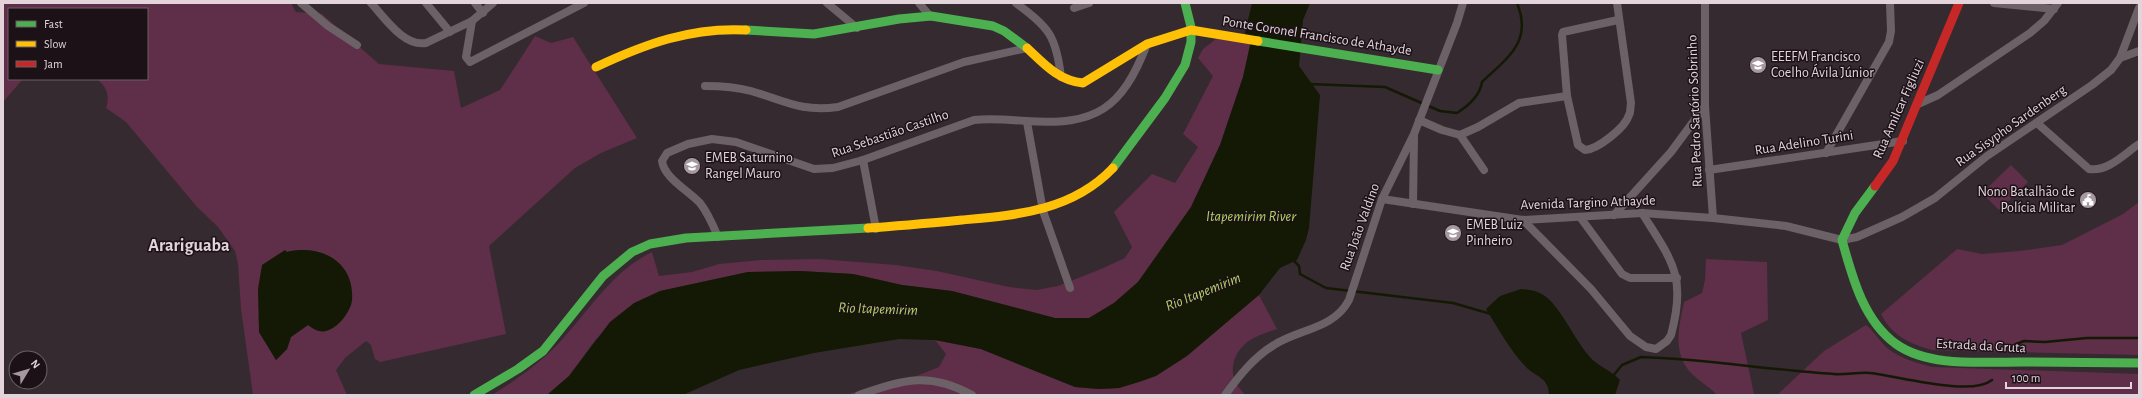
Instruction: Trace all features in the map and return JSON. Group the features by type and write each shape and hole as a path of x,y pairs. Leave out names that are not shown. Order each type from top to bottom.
{"street":[{"path":"301,3 328,26 357,45"},
{"path":"371,3 406,39 419,44 426,43 472,21 493,3"},
{"path":"426,3 450,32"},
{"path":"475,3 483,13"},
{"path":"472,21 466,57 468,61 474,61 584,3"},
{"path":"827,3 857,28"},
{"path":"919,3 929,15"},
{"path":"1016,3 1046,29 1054,42 1058,50 1061,77"},
{"path":"1074,8 1089,3"},
{"path":"474,395 523,366 542,352 558,335 600,279 638,248 666,240 876,229 1043,211 1089,190 1119,162 1180,74 1191,44 1191,30 1185,3"},
{"name":"Rua João Valdino","path":"1225,395 1240,375 1272,346 1328,322 1344,309 1350,297 1382,199 1414,134 1457,23 1463,3"},
{"path":"1617,3 1630,103 1630,114 1625,123 1594,148 1585,150 1578,145 1567,96 1562,34 1564,32 1618,20"},
{"name":"Rua Pedro Sartório Sobrinho","path":"1705,3 1708,170 1713,218"},
{"path":"1826,153 1889,42 1891,31 1890,3"},
{"name":"Rua Amilcar Figliuzi","path":"1842,240 1855,213 1886,172 1903,141 1959,3"},
{"path":"1994,3 2056,6"},
{"path":"1918,104 1928,101 2030,33 2056,6"},
{"name":"Rua Sisypho Sardenberg","path":"1842,240 1857,237 1886,225 1922,206 1950,187 1987,156 2038,123 2092,85 2111,70 2120,58 2139,8"},
{"path":"596,67 640,46 672,35 704,30 742,30 776,34 812,34 857,28 899,19 929,15 993,26 1009,33 1061,77 1071,82 1083,83 1147,44 1191,30"},
{"name":"Ponte Coronel Francisco de Athayde","path":"1191,30 1438,70"},
{"name":"Rua Sebastião Castilho","path":"718,237 711,219 700,204 666,171 662,161 667,153 688,144 712,139 736,142 765,150 798,165 814,169 832,168 863,160 974,120 991,118 1027,122 1068,120 1091,115 1106,108 1123,92 1136,71 1147,44"},
{"path":"705,86 726,86 750,90 798,107 811,109 838,107 964,62 1027,48"},
{"path":"2120,58 2139,51"},
{"path":"1419,120 1442,130 1460,135 1478,127 1503,110 1519,103 1567,96"},
{"path":"1614,214 1671,152 1706,106"},
{"path":"1027,122 1043,211 1070,288"},
{"path":"2038,123 2089,169 2096,170 2110,165 2139,144"},
{"name":"Rua João Valdino","path":"1413,204 1414,134"},
{"path":"1460,135 1484,170"},
{"name":"Rua Adelino Turini","path":"1708,170 1903,141"},
{"path":"863,160 876,229"},
{"name":"Avenida Targino Athayde","path":"1382,199 1523,220 1642,213 1713,218 1786,226 1842,240"},
{"path":"1523,220 1592,289 1630,336 1642,345 1656,349 1662,346 1671,335 1677,300 1677,278 1673,264 1642,213"},
{"path":"1580,217 1622,274 1630,278 1677,278"},
{"name":"Estrada da Gruta","path":"1842,240 1852,275 1862,301 1873,318 1891,340 1909,352 1925,357 1950,361 2139,363"},
{"path":"859,395 916,380 930,379 944,382 972,395"}],"shaded area":[{"path":"3,3 291,3 296,12 322,14 379,64 454,71 461,108 500,90 535,36 551,43 573,37 637,138 601,153 575,168 489,246 506,334 380,362 375,359 371,345 366,341 345,358 336,370 347,395 253,395 241,309 238,264 235,251 218,227 197,207 126,122 106,108 108,100 107,92 98,80 148,80 148,8 8,8 8,80 22,80 3,102","holes":["297,250 318,331 308,325 291,337 287,349 276,360 259,332 287,252"]},
{"path":"1216,39 1251,41 1243,77 1220,145 1191,207 1138,282 1114,303 1089,318 1055,318 952,291 902,285 853,274 800,271 748,272 660,291 596,339 569,376 547,395 492,395 519,377 544,357 570,331 613,281 638,260 652,252 659,276 692,272 719,264 761,260 819,259 896,265 937,271 1009,287 1036,290 1058,286 1125,258 1132,247 1114,212 1152,174 1175,183 1198,147 1183,134 1213,76 1198,58 1203,49"},
{"path":"2011,165 2028,182 1999,210 1982,193"},
{"path":"2139,202 2139,355 1932,350 1916,345 1902,338 1890,328 1881,314 1957,249 1982,254 2062,245 2123,214"},
{"path":"1706,259 1767,262 1768,320 1741,333 1754,394 1777,395 1717,395 1694,376 1685,365 1681,357 1678,339 1682,311 1684,302 1702,293 1705,280"},
{"path":"1259,295 1277,329 1250,340 1238,352 1233,365 1234,378 1241,390 1246,395 849,395 851,393 904,381 939,367 946,354 935,340 981,349 1075,387 1099,389 1119,388 1142,381"},
{"path":"1866,325 1885,346 1896,354 1914,362 1933,367 2139,374 2139,395 1777,395 1824,351"}],"water":[{"name":"Itapemirim River","path":"1252,3 1310,3 1303,20 1299,66 1320,95 1309,228 1306,240 1297,260 1280,268 1259,295 1187,356 1156,376 1119,388 1099,389 1075,387 981,349 935,340 899,339 814,353 739,370 683,395 547,395 569,376 610,322 634,303 660,291 748,272 800,271 853,274 902,285 952,291 1055,318 1089,318 1114,303 1138,282 1191,207 1220,145 1243,77 1251,41 1245,33"},
{"path":"285,250 287,252 299,250 312,251 323,253 333,258 348,275 351,286 352,300 345,317 330,330 318,331 308,325 291,337 287,349 276,360 259,332 258,289 262,265"},
{"path":"1521,289 1540,293 1551,301 1589,356 1596,363 1620,380 1615,395 1549,395 1547,384 1529,370 1514,353 1486,309 1500,296"}],"waterway":[{"path":"1309,84 1385,87 1440,111 1457,113 1473,100 1479,91 1482,82 1508,57 1520,39 1522,28 1517,3"},
{"path":"1292,259 1299,266 1300,274 1326,288 1453,303 1491,314"},
{"path":"2009,350 2014,345 2024,341 2045,342 2087,338 2139,338"},
{"path":"1613,376 1622,365 1641,357 1690,360 1834,374 1870,373 1952,386 1982,385 1992,380"}],"traffic: fast":[{"path":"1113,168 1165,98 1185,65 1191,42 1191,27 1185,3"},
{"path":"746,30 814,34 899,19 931,16 993,26 1004,31 1027,48"},
{"path":"1258,41 1438,70"},
{"path":"1875,186 1855,213 1842,240 1850,268 1860,296 1867,310 1875,323 1896,344 1910,352 1926,357 1960,362 2139,363"},
{"path":"474,395 518,369 543,351 603,276 632,252 650,244 686,238 868,228"}],"traffic: slow":[{"path":"596,67 650,44 687,34 706,31 746,30"},
{"path":"1027,48 1052,71 1074,82 1083,83 1147,44 1191,30 1258,41"},
{"path":"868,228 1023,213 1062,202 1080,194 1113,168"}],"traffic: jam":[{"path":"1875,186 1893,161 1959,3"}],"place":[{"name":"EEEFM Francisco Coelho Ávila Júnior","path":"1758,65"},
{"name":"EMEB Saturnino Rangel Mauro","path":"692,166"},
{"name":"Nono Batalhão de Polícia Militar","path":"2088,200"},
{"name":"EMEB Luiz Pinheiro","path":"1453,233"}],"district":[{"name":"Arariguaba","path":"189,246"}],"water label":[{"name":"Rio Itapemirim","path":"1203,292"},
{"name":"Rio Itapemirim","path":"878,309"}]}
